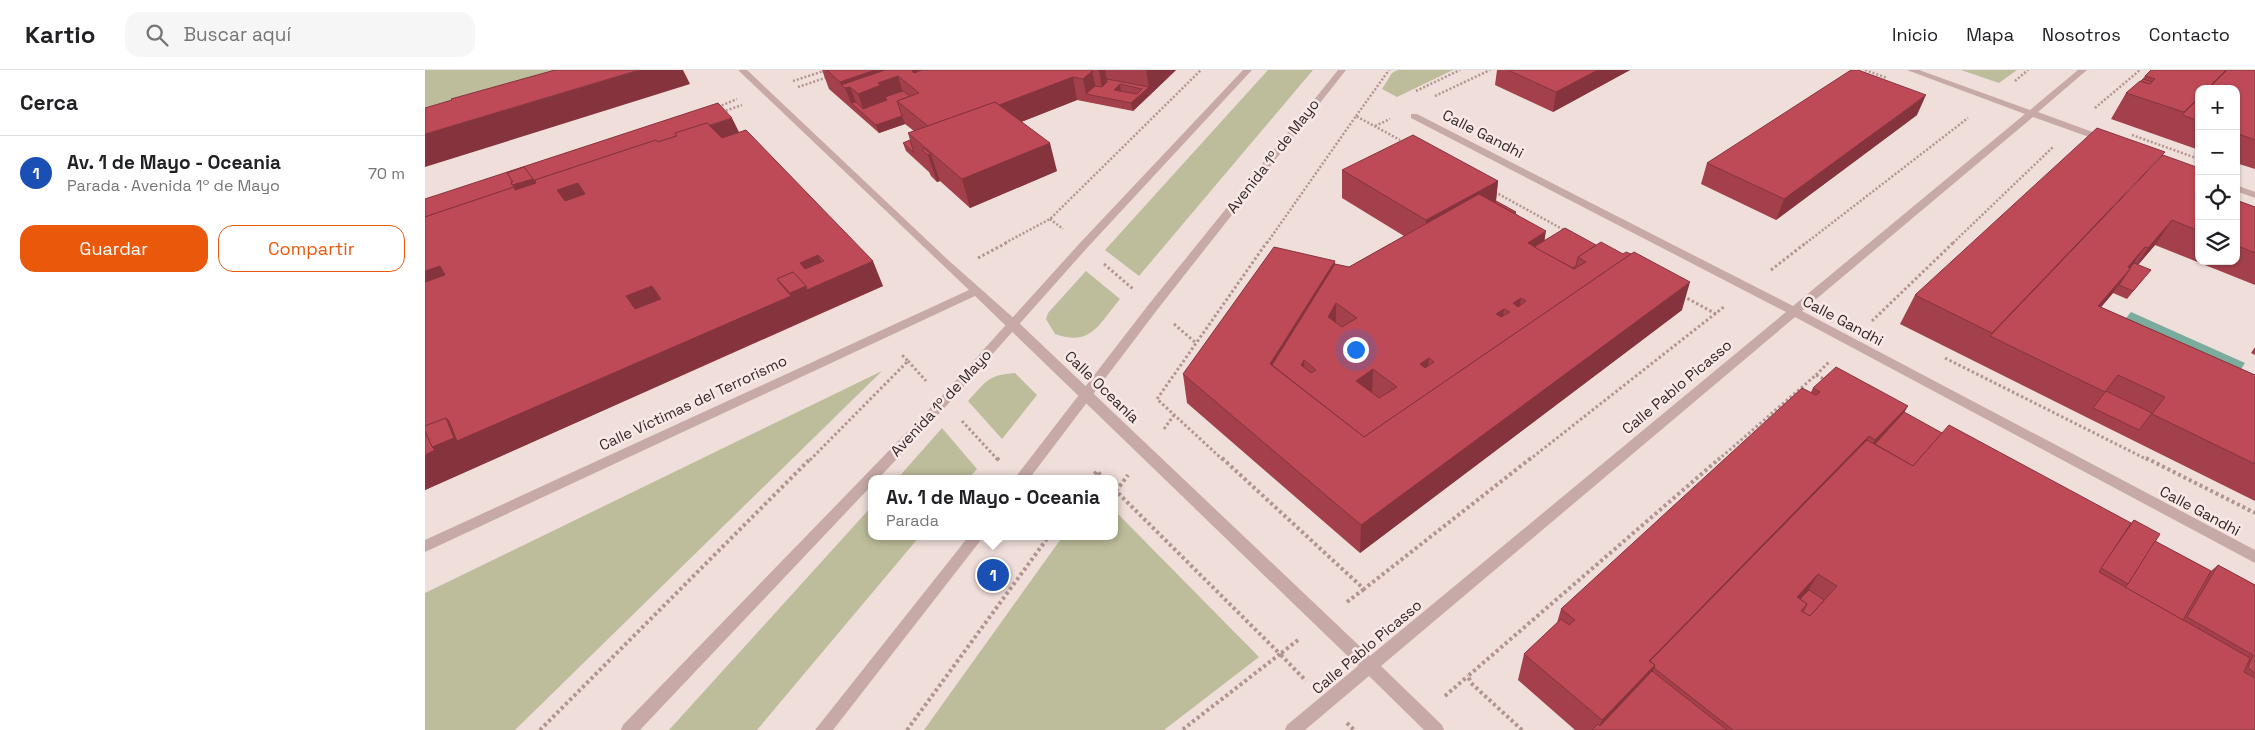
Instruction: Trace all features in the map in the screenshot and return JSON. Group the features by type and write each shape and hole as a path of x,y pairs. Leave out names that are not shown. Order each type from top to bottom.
{"street":[{"name":"Calle Oceanía","path":"742,70 1086,394 1436,730"},
{"name":"Avenida 1º de Mayo","path":"873,475 944,401 1083,246 1248,70"},
{"name":"Avenida 1º de Mayo","path":"1024,475 1153,307 1341,70"},
{"path":"1911,70 2118,144"},
{"name":"Calle Pablo Picasso","path":"1293,730 2083,70"},
{"name":"Calle Gandhi","path":"1413,116 1793,311 2255,557"},
{"path":"2240,189 2255,195"},
{"name":"Calle Víctimas del Terrorismo","path":"425,546 882,332 976,291"},
{"name":"Avenida 1º de Mayo","path":"629,730 868,480"},
{"path":"823,730 974,540"}],"path":[{"path":"713,115 827,70"},
{"path":"954,271 1050,219 1201,70"},
{"path":"1389,70 1157,399 1364,589 1716,314 1681,294"},
{"path":"1443,101 1434,97 1491,70"},
{"path":"1865,70 1893,80"},
{"path":"2091,112 2140,70"},
{"path":"715,108 831,76"},
{"path":"1356,116 1401,140"},
{"path":"1763,266 1771,270 1968,117"},
{"path":"2128,134 2195,158"},
{"path":"1881,325 1872,321 2060,140"},
{"path":"1488,188 1567,232"},
{"path":"1050,219 1196,343"},
{"path":"540,730 908,361 882,332"},
{"path":"1943,357 2255,513"},
{"path":"1522,730 1471,683 1468,676 1816,375 1833,384"},
{"path":"1118,493 1280,654 1182,730"},
{"path":"907,730 1046,540"}],"shaded area":[{"path":"425,70 579,70 425,130"},
{"path":"1268,70 1313,70 1139,276 1105,250"},
{"path":"1398,70 1453,70 1397,97 1382,89 1392,73"},
{"path":"1961,70 2017,70 1999,83"},
{"path":"1086,271 1120,299 1100,324 1086,335 1077,338 1055,334 1046,319 1048,313"},
{"path":"2131,312 2245,363 2230,386 2114,333"},
{"path":"882,371 515,730 425,730 425,593"},
{"path":"1015,373 1037,395 1002,439 968,401 983,384 993,378"},
{"path":"942,428 977,469 972,475 901,475"},
{"path":"868,510 868,540 917,540 757,730 669,730"},
{"path":"1118,514 1259,657 1164,730 924,730 1060,540 1118,540"}],"building":[{"path":"555,70 639,70 425,134 425,108"},
{"path":"827,70 875,70 840,82"},
{"path":"885,70 915,70 912,71 914,73 922,70 1092,71 1083,79 1073,77 999,105 995,102 928,126 897,101 919,93 898,76 878,83 881,85 858,94 850,87 845,88 841,85"},
{"path":"1508,70 1598,70 1556,92"},
{"path":"1851,70 1858,70 1926,95 1784,199 1707,163"},
{"path":"2151,70 2226,70 2211,85 2195,85 2195,101 2184,112 2126,93 2140,81 2150,84 2155,79 2145,76"},
{"path":"2227,70 2255,70 2255,140 2240,134 2240,85 2212,85"},
{"path":"1107,79 1149,87 1131,103 1086,94 1095,86 1102,87 1107,82","holes":["1120,84 1142,89 1137,94 1114,90"]},
{"path":"2143,79 2152,82 2150,84 2141,81"},
{"path":"903,91 910,96 897,101 902,116 876,125 851,103 856,102 863,109 887,100 885,97"},
{"path":"995,102 1050,143 962,179 908,133"},
{"path":"2195,102 2195,120 2182,115"},
{"path":"718,103 732,118 710,125 707,123 675,133 676,136 658,142 656,140 535,180 536,183 524,167 507,173 514,187 425,217 425,199"},
{"path":"707,123 722,138 746,130 873,261 807,290 806,286 793,272 777,279 791,296 457,441 446,418 425,426 425,282 445,275 440,266 425,271 425,217 514,187 515,190 536,183 535,180 656,140 658,142 677,136 675,133","holes":["578,183 585,194 565,201 557,190","818,255 824,261 805,269 800,263","652,286 661,299 635,309 626,296"]},
{"path":"2097,128 2165,152 1992,333 1915,295"},
{"path":"1413,135 1498,181 1426,220 1342,170"},
{"path":"910,140 914,153 903,143"},
{"path":"923,148 931,154 928,155 922,150"},
{"path":"2163,155 2195,167 2195,229 2172,220 2148,248 2145,247 2128,267 2130,269 2098,306 2255,375 2255,464 2152,414 2165,397 2118,375 2105,392 1990,336"},
{"path":"524,167 533,179 512,185 511,182 513,182 507,173"},
{"path":"1479,194 1546,231 1528,243 1574,269 1586,262 1578,257 1601,242 1623,254 1626,252 1631,254 1364,437 1272,365 1335,264 1349,267","holes":["1521,298 1526,301 1518,307 1513,303","1336,303 1357,318 1342,327 1328,317","1504,309 1510,312 1501,317 1496,314","1429,358 1434,362 1425,368 1420,364","1304,360 1316,370 1311,373 1301,365","1373,369 1397,387 1379,398 1356,381"]},
{"path":"1496,201 1516,212 1514,213 1494,202"},
{"path":"2240,201 2255,207 2255,253 2240,247"},
{"path":"1565,228 1596,245 1578,257 1576,266 1573,268 1534,247"},
{"path":"1274,247 1335,261 1270,364 1364,437 1634,252 1690,282 1361,525 1183,374"},
{"path":"2134,263 2151,270 2133,291 2119,285"},
{"path":"793,272 806,286 790,293 777,279"},
{"path":"1836,367 1908,406 1875,440 1869,436 1649,661 1655,665 1602,720 1524,654 1561,619 1569,625 1575,620 1561,609 1802,388 1816,395 1820,392 1813,388"},
{"path":"2106,391 2152,413 2139,430 2093,408"},
{"path":"1904,412 1942,433 1913,466 1875,444"},
{"path":"446,418 454,438 432,447 425,431 425,426"},
{"path":"1949,425 2131,523 2099,572 2250,658 2244,672 2255,678 2255,730 1733,730 1654,668 1655,665 1650,661 1867,440 1913,466","holes":["1818,574 1837,586 1810,616 1801,611 1807,604 1797,597"]},
{"path":"425,431 435,450 425,455"},
{"path":"2134,520 2160,534 2128,584 2101,568"},
{"path":"2155,541 2211,571 2183,620 2125,587"},
{"path":"2218,565 2255,585 2255,673 2248,668 2253,655 2187,617"},
{"path":"1809,590 1824,600 1810,616 1803,612 1807,604 1800,599"},
{"path":"1652,671 1727,730 1592,730 1598,724 1600,726"}],"place":[{"name":"Av. 1 de Mayo - Oceania","path":"993,575"}]}
